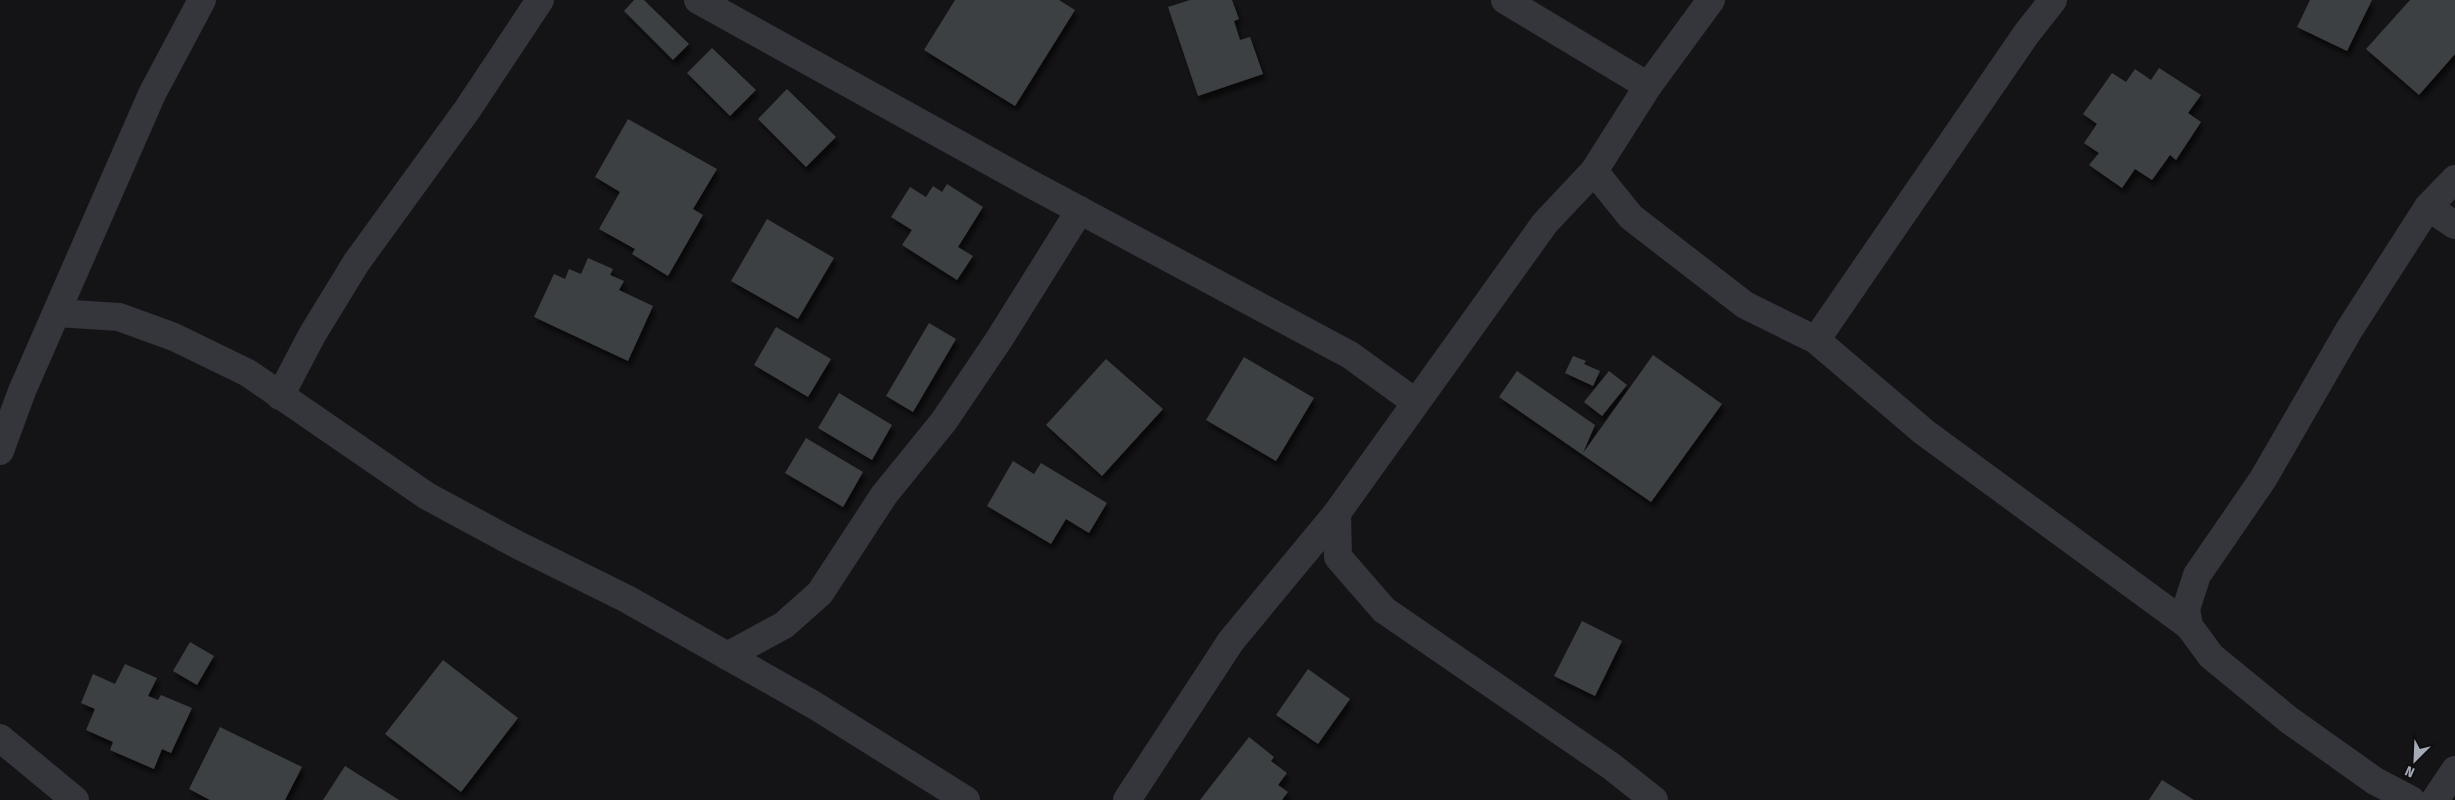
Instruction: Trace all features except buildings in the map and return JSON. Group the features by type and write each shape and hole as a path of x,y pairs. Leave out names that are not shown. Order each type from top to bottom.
{"street":[{"path":"0,450 22,391 152,94 202,0"},
{"path":"280,396 312,335 356,263 467,110 540,0"},
{"path":"698,0 1080,210 1350,355 1415,402"},
{"path":"1505,0 1648,86"},
{"path":"1126,800 1231,641 1337,513 1545,223 1594,171 1648,86 1711,0"},
{"path":"1816,340 2027,34 2053,0"},
{"path":"1594,171 1631,217 1745,305 1816,340 1924,432 2189,626 2211,656 2289,720 2375,781 2411,800"},
{"path":"2189,626 2186,609 2197,575 2263,479 2349,330 2428,207 2455,179"},
{"path":"2428,207 2455,225"},
{"path":"727,656 784,625 820,593 884,495 944,421 1000,338 1080,210"},
{"path":"57,314 119,318 174,338 248,373 427,496 514,543 627,599 814,705 966,800"},
{"path":"1337,513 1338,557 1384,610 1611,766 1654,800"},
{"path":"0,738 70,799"},
{"path":"2435,800 2455,770"}]}
